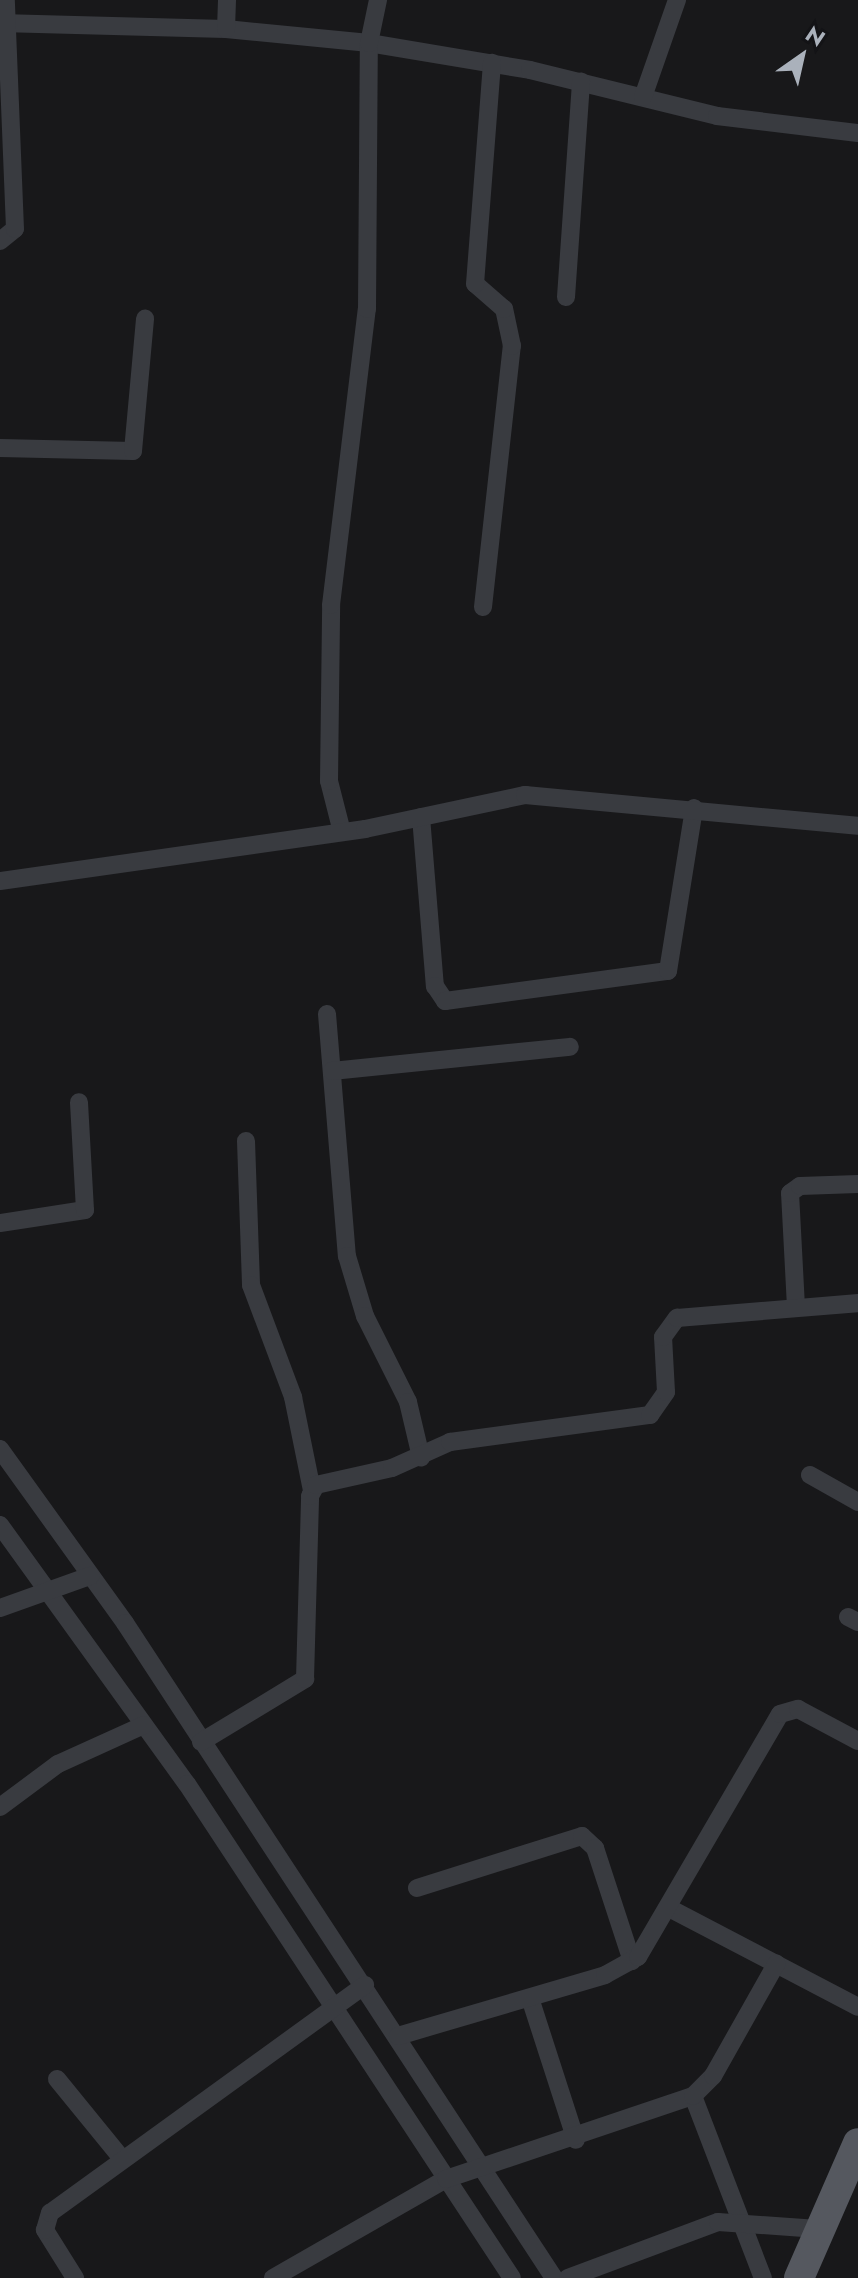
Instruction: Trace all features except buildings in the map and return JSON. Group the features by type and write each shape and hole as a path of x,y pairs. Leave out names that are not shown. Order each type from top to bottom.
{"main road":[{"path":"799,2278 858,2143"}],"street":[{"path":"0,241 15,229 3,23 6,0"},
{"path":"226,29 227,0"},
{"path":"342,832 329,781 330,621 367,309 369,43 378,0"},
{"path":"643,97 672,1"},
{"path":"3,23 226,29 369,43 492,63 717,116 858,133"},
{"path":"483,607 512,346 504,309 475,284 492,63"},
{"path":"566,297 581,82"},
{"path":"0,448 133,451 145,319"},
{"path":"0,881 342,832 543,793 858,826"},
{"path":"421,817 435,986 445,1001 668,971 694,808"},
{"path":"327,1014 347,1256 365,1316 408,1402 421,1457"},
{"path":"332,1071 570,1047"},
{"path":"0,1223 85,1210 79,1102"},
{"path":"201,1742 305,1679 312,1490 293,1397 251,1285 246,1141"},
{"path":"796,1307 790,1193 800,1186 858,1184"},
{"path":"312,1490 421,1457 463,1439 633,1423 660,1406 663,1337 677,1318 858,1303"},
{"path":"0,1449 67,1586 144,1725 346,1997 464,2174 554,2278"},
{"path":"810,1475 858,1502"},
{"path":"0,1525 67,1586 201,1742 346,1997 398,2036 512,2278"},
{"path":"0,1608 67,1586"},
{"path":"398,2036 530,1998 632,1961 669,1908 780,1714 798,1709 858,1741"},
{"path":"0,1807 58,1764 144,1725"},
{"path":"417,1888 582,1836 595,1848 632,1961"},
{"path":"669,1908 858,2007"},
{"path":"273,2278 464,2174 576,2140 693,2096 713,2076 776,1964"},
{"path":"75,2278 43,2224 123,2160 346,1997"},
{"path":"530,1998 576,2140"},
{"path":"57,2079 123,2160"},
{"path":"693,2096 736,2220 763,2278"},
{"path":"568,2278 736,2220 818,2229"}]}
